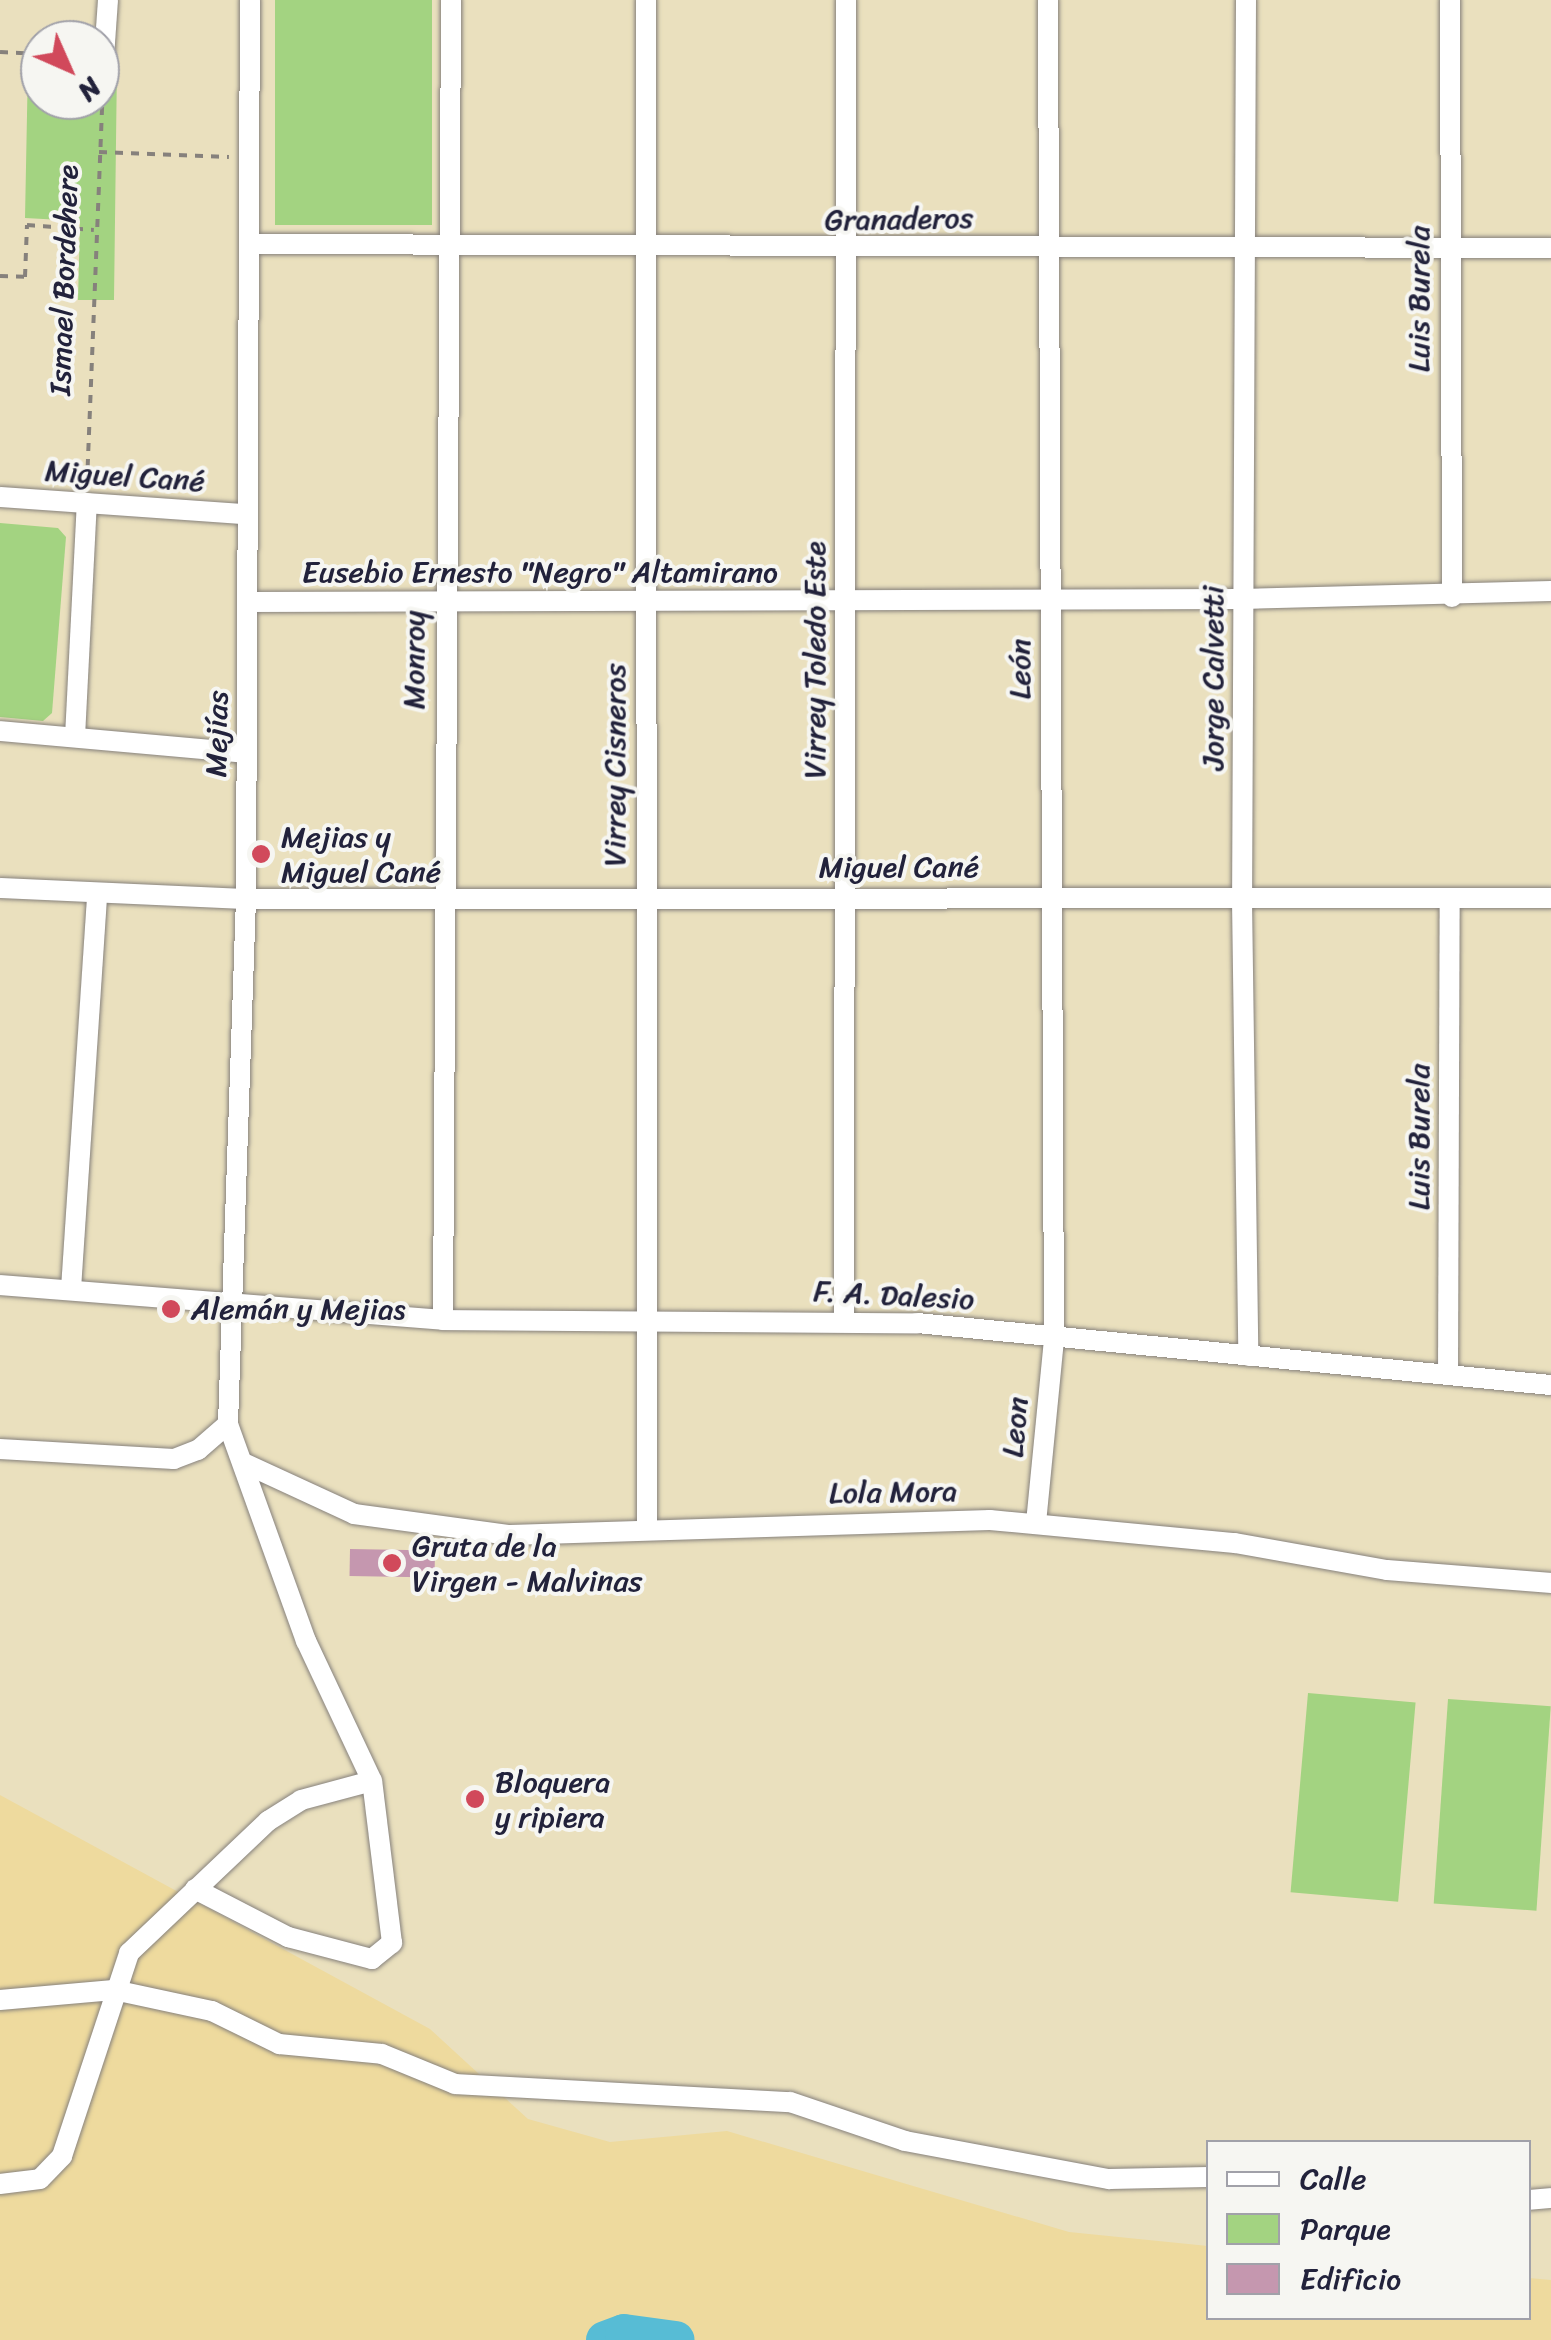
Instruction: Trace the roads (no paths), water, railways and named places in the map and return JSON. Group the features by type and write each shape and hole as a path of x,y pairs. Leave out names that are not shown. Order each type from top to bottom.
{"street":[{"name":"Mejías","path":"195,1889 288,1937 372,1959 392,1943 372,1782 306,1641 246,1464 228,1424 246,899 250,0"},
{"name":"Monroy","path":"443,1320 444,604 451,0"},
{"name":"Virrey Cisneros","path":"646,0 642,250 647,1530"},
{"name":"Virrey Toledo Este","path":"844,1320 848,897 844,602 846,0"},
{"name":"León","path":"1048,0 1054,1338"},
{"name":"Jorge Calvetti","path":"1246,0 1242,900 1248,1356"},
{"name":"Luis Burela","path":"1450,0 1452,597"},
{"name":"Granaderos","path":"249,244 642,250 1050,246 1551,248"},
{"name":"Miguel Cané","path":"0,497 246,514"},
{"path":"75,737 87,504"},
{"name":"Eusebio Ernesto \"Negro\" Altamirano","path":"248,602 1244,600 1452,597 1551,591"},
{"path":"0,731 246,753"},
{"name":"Miguel Cané","path":"0,888 246,899 1551,898"},
{"path":"71,1289 97,895"},
{"name":"Luis Burela","path":"1448,1375 1450,899"},
{"name":"F. A. Dalesio","path":"0,1284 443,1320 844,1320 1551,1385"},
{"name":"Leon","path":"1036,1522 1054,1338"},
{"path":"0,1449 174,1460 198,1450 228,1424"},
{"name":"Lola Mora","path":"246,1464 354,1514 510,1535 1036,1522 1234,1543 1387,1570 1551,1583"},
{"path":"0,2184 40,2179 62,2156 129,1953 195,1889 300,1800 372,1782"},
{"path":"0,2000 114,1990 212,2011 279,2044 382,2054 455,2084 790,2102 904,2141 1109,2179 1206,2176"}],"waterway":[{"path":"605,2340 624,2333 676,2340"}],"place":[{"name":"Mejias y Miguel Cané","path":"261,854"},
{"name":"Alemán y Mejias","path":"171,1309"},
{"name":"Gruta de la Virgen - Malvinas","path":"392,1563"},
{"name":"Bloquera y ripiera","path":"475,1799"}]}
